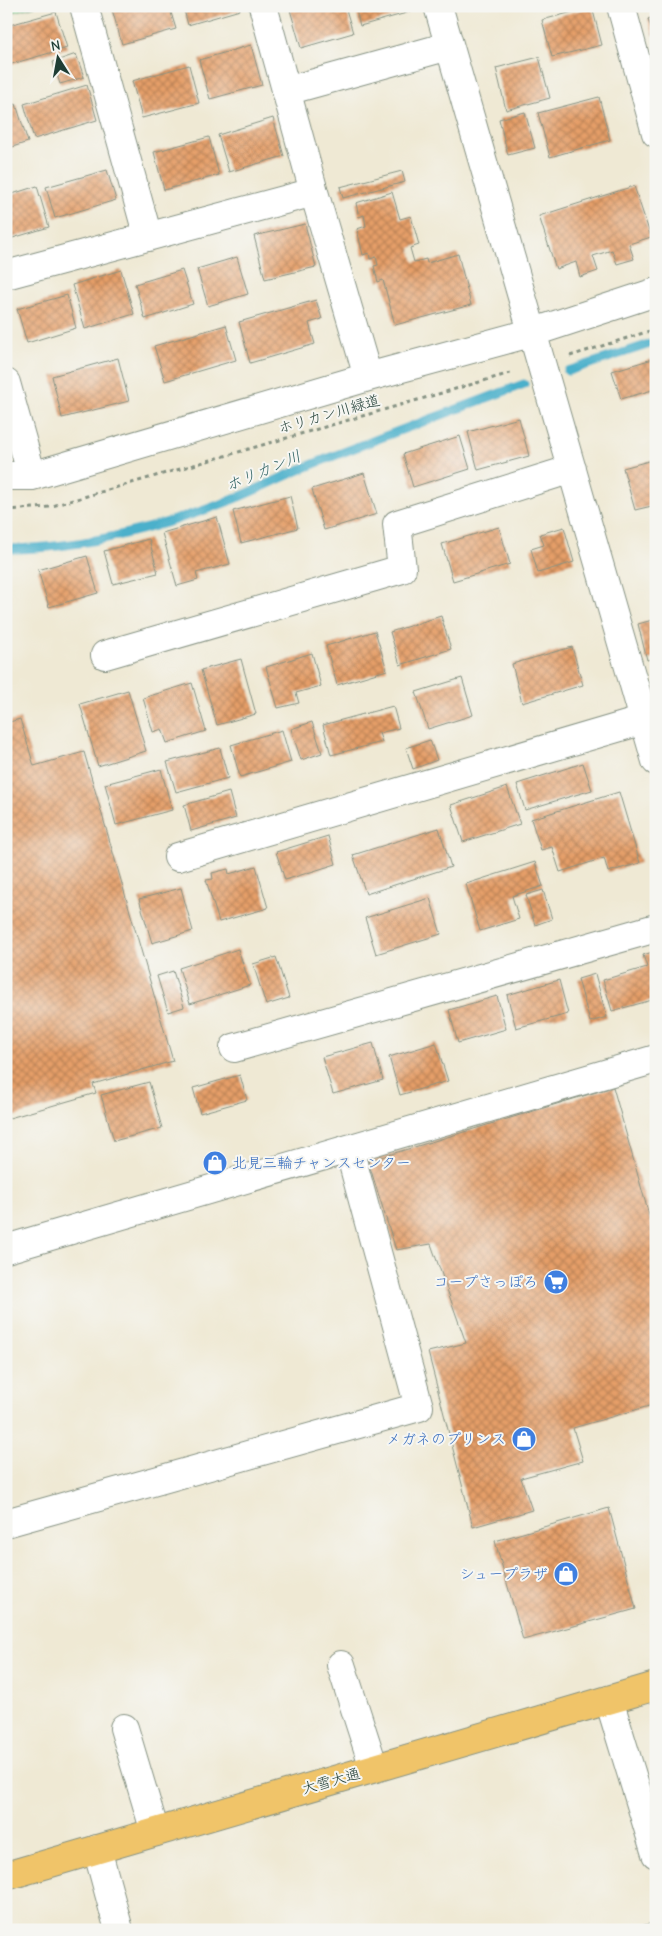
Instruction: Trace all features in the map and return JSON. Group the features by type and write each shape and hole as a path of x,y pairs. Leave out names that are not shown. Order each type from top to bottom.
{"highway":[{"name":"大雪大通","path":"6,1876 656,1686"}],"street":[{"path":"84,6 148,237"},
{"path":"263,6 314,192 368,377"},
{"path":"438,6 534,332 572,470 646,703 656,761"},
{"path":"621,6 656,133"},
{"path":"286,92 449,46"},
{"path":"6,275 314,192"},
{"path":"6,383 19,476 534,332 656,292"},
{"path":"105,655 402,570 397,524 572,470"},
{"path":"178,857 646,703"},
{"path":"234,1048 656,928"},
{"path":"6,1249 656,1059"},
{"path":"6,1523 419,1407 349,1150"},
{"path":"342,1665 374,1768"},
{"path":"609,1700 656,1854"},
{"path":"124,1728 154,1832"},
{"path":"97,1849 120,1930"}],"path":[{"name":"ホリカン川緑道","path":"6,510 48,508 656,329"}],"green space":[{"path":"6,6 35,6 6,14"}],"building":[{"path":"111,6 169,6 176,29 122,44"},
{"path":"183,6 239,6 240,10 188,25"},
{"path":"289,6 345,6 353,33 301,48"},
{"path":"355,6 409,6 410,12 360,26"},
{"path":"592,7 602,45 552,57 542,20"},
{"path":"56,12 67,48 8,65 6,26"},
{"path":"656,16 656,39 655,39 648,19"},
{"path":"251,45 262,85 210,99 199,60"},
{"path":"76,54 84,77 60,84 53,62"},
{"path":"539,57 550,98 506,110 496,68"},
{"path":"189,65 199,103 142,118 132,81"},
{"path":"87,85 97,120 34,139 24,104"},
{"path":"599,97 610,140 550,157 538,113"},
{"path":"16,104 28,142 6,149 6,107"},
{"path":"525,112 535,148 508,155 499,119"},
{"path":"273,118 284,156 229,172 218,135"},
{"path":"209,137 219,175 164,190 154,152"},
{"path":"107,170 116,200 55,218 46,187"},
{"path":"402,171 405,182 343,198 340,187"},
{"path":"37,186 49,227 6,240 6,196"},
{"path":"634,186 651,237 629,244 634,259 617,264 612,250 593,256 598,271 580,277 576,262 556,269 539,216"},
{"path":"392,192 400,219 411,216 419,245 410,248 414,262 426,259 427,263 458,254 471,305 395,325 383,280 378,282 374,266 378,265 376,257 370,259 369,253 363,255 357,229 366,226 364,215 359,217 356,203"},
{"path":"305,224 316,267 265,279 254,236"},
{"path":"237,257 248,294 208,306 197,269"},
{"path":"121,270 134,314 85,329 72,285"},
{"path":"182,270 193,304 145,319 135,284"},
{"path":"67,295 76,328 27,343 17,309"},
{"path":"316,300 322,319 309,323 315,344 250,363 239,322"},
{"path":"226,325 236,360 165,381 154,346"},
{"path":"118,358 129,401 62,418 52,376"},
{"path":"656,358 656,389 621,399 612,371"},
{"path":"519,418 529,456 478,470 468,432"},
{"path":"460,436 470,469 413,487 403,454"},
{"path":"656,459 656,505 635,510 623,468"},
{"path":"364,473 377,514 324,530 312,489"},
{"path":"290,496 298,528 241,543 233,511"},
{"path":"217,517 230,564 196,573 198,580 177,586 162,533"},
{"path":"499,527 510,564 453,581 442,544"},
{"path":"564,527 574,562 538,573 531,549 544,545 540,534"},
{"path":"149,539 158,573 113,584 104,551"},
{"path":"87,556 98,593 49,607 38,570"},
{"path":"441,616 451,649 400,665 390,632"},
{"path":"656,619 656,658 647,660 638,624"},
{"path":"375,631 387,670 337,685 326,646"},
{"path":"572,647 583,685 522,703 512,664"},
{"path":"312,653 321,686 296,693 299,703 278,708 266,667"},
{"path":"241,659 256,714 217,725 201,670"},
{"path":"462,678 473,715 428,729 416,692"},
{"path":"192,683 206,731 167,743 162,729 153,732 143,698"},
{"path":"128,690 146,751 98,766 80,704"},
{"path":"393,706 399,728 379,733 382,742 331,755 323,725"},
{"path":"20,719 34,766 84,752 173,1061 93,1084 96,1093 6,1119 6,723"},
{"path":"312,722 322,753 301,760 291,729"},
{"path":"282,730 291,762 240,777 231,745"},
{"path":"430,740 437,760 413,769 406,748"},
{"path":"220,748 228,778 176,792 167,762"},
{"path":"583,763 592,790 525,810 517,784"},
{"path":"161,769 172,810 116,825 105,784"},
{"path":"507,787 520,824 463,842 451,805"},
{"path":"229,792 236,818 191,831 184,805"},
{"path":"619,792 640,863 608,872 604,858 560,872 552,847 541,850 531,819"},
{"path":"439,828 451,867 366,894 353,855"},
{"path":"328,836 336,864 285,880 276,852"},
{"path":"535,862 543,886 512,896 519,919 480,931 466,884"},
{"path":"256,866 268,908 219,922 206,880 213,879 212,873 228,869 229,874"},
{"path":"181,888 193,931 152,943 139,899"},
{"path":"543,890 552,919 535,925 526,895"},
{"path":"430,898 441,934 376,954 365,918"},
{"path":"238,949 250,985 190,1004 179,968"},
{"path":"656,951 656,999 612,1011 603,980 647,967 643,955"},
{"path":"276,957 289,998 266,1005 253,964"},
{"path":"173,971 184,1007 168,1012 157,976"},
{"path":"595,974 607,1017 590,1022 578,979"},
{"path":"559,980 568,1014 516,1028 507,995"},
{"path":"497,996 506,1029 458,1043 449,1010"},
{"path":"373,1043 383,1080 333,1094 322,1057"},
{"path":"436,1043 448,1081 400,1095 389,1057"},
{"path":"240,1075 247,1100 200,1113 193,1088"},
{"path":"149,1082 162,1128 114,1141 101,1095"},
{"path":"613,1087 656,1240 656,1404 573,1428 583,1461 521,1478 532,1510 473,1527 428,1352 466,1343 431,1244 396,1250 368,1161"},
{"name":"北見三輪チャンスセンター","path":"219,1156 221,1168 210,1171 208,1159"},
{"path":"609,1508 636,1609 523,1640 495,1541"},
{"path":"656,1922 656,1930 629,1930 629,1929"}],"waterway":[{"name":"ホリカン川","path":"568,371 656,342"},
{"name":"ホリカン川","path":"6,549 34,548 89,541 117,536 171,521 224,503 331,457 524,384"}],"place":[{"name":"北見三輪チャンスセンター","path":"215,1163"},
{"name":"コープさっぽろ","path":"556,1282"},
{"name":"メガネのプリンス","path":"524,1439"},
{"name":"シュープラザ","path":"566,1574"}]}
